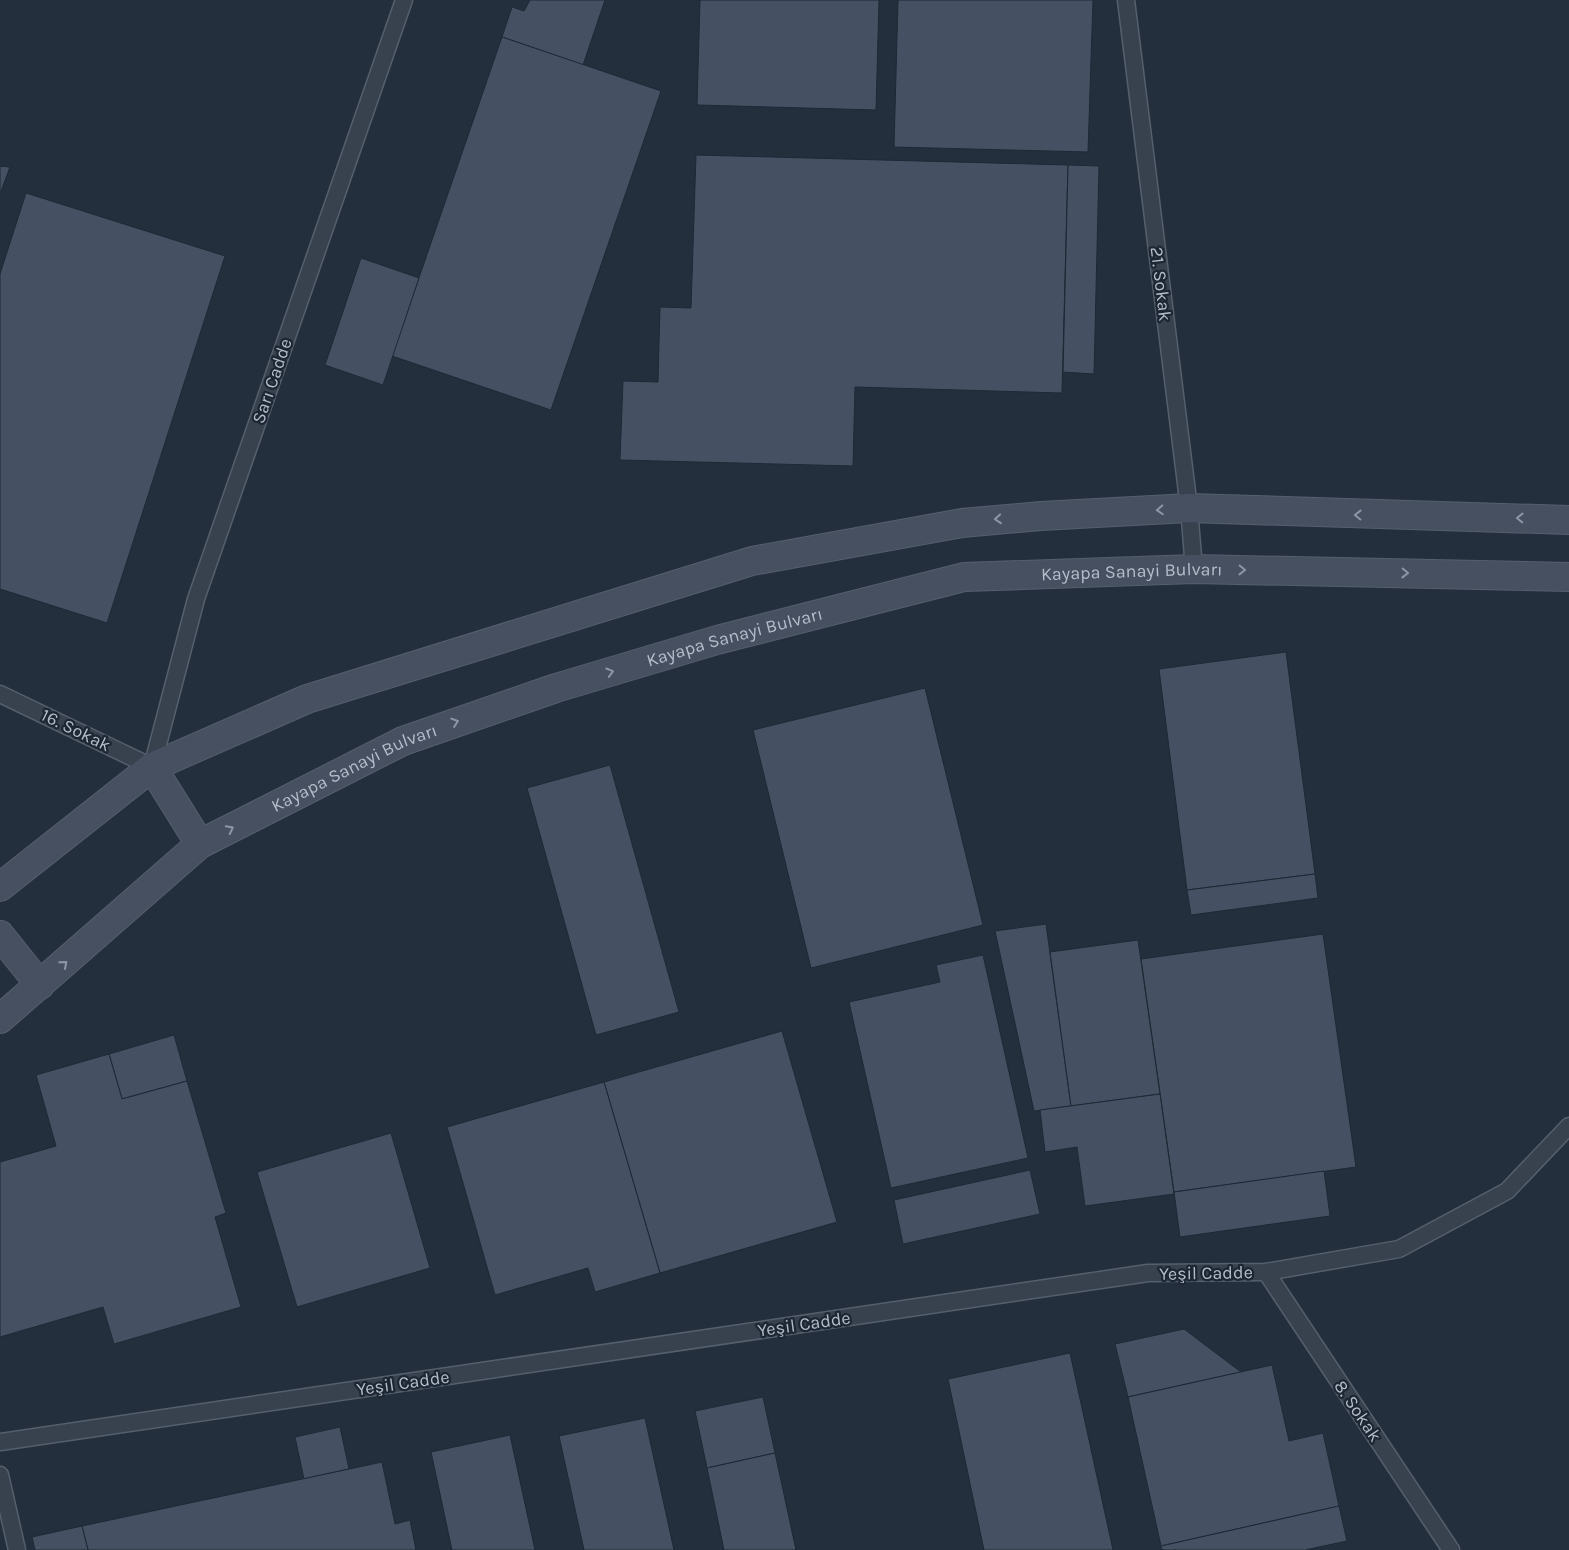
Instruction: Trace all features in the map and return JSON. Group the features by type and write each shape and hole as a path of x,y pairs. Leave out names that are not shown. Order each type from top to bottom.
{"main road":[{"path":"0,887 152,767 307,699 752,561 962,523 1041,516 1189,508 1569,520"},
{"name":"Kayapa Sanayi Bulvarı","path":"0,1019 200,844 403,741 556,688 717,640 964,577 1194,568 1569,577"},
{"path":"152,767 200,844"},
{"path":"0,935 40,985"}],"lane":[{"name":"Sarı Cadde","path":"152,767 196,599 404,0"},
{"name":"21. Sokak","path":"1126,0 1189,508 1194,568"},
{"name":"16. Sokak","path":"0,694 152,767"},
{"name":"Yeşil Cadde","path":"0,1442 1148,1273 1266,1272 1399,1249 1507,1191 1569,1126"},
{"name":"8. Sokak","path":"1266,1272 1451,1550"},
{"path":"0,1475 16,1550"}],"building":[{"path":"530,0 605,0 583,65 502,37 512,7 524,11"},
{"path":"700,0 879,0 876,110 697,105"},
{"path":"898,0 1093,0 1088,152 894,147"},
{"path":"502,37 661,91 551,410 392,356"},
{"path":"696,155 1068,165 1062,393 855,387 853,466 620,460 623,381 658,382 660,307 691,308"},
{"path":"1068,165 1099,166 1094,374 1063,372"},
{"path":"0,166 10,167 0,194"},
{"path":"26,193 225,256 107,623 0,589 0,274"},
{"path":"361,258 419,278 383,385 325,365"},
{"path":"1286,652 1315,874 1187,890 1159,669"},
{"path":"925,688 983,925 811,968 753,730"},
{"path":"610,765 679,1012 596,1035 527,788"},
{"path":"1315,874 1318,898 1191,915 1187,890"},
{"path":"1046,924 1071,1106 1034,1111 995,931"},
{"path":"1323,934 1356,1167 1174,1192 1141,959"},
{"path":"1138,940 1160,1094 1071,1106 1050,952"},
{"path":"983,955 1028,1158 891,1188 849,1002 940,982 936,965"},
{"path":"782,1031 837,1222 660,1273 604,1082"},
{"path":"174,1035 187,1081 122,1099 109,1054"},
{"path":"109,1054 122,1099 187,1081 226,1213 215,1217 241,1307 114,1344 103,1307 0,1337 0,1162 56,1146 36,1075"},
{"path":"604,1082 660,1273 595,1292 588,1268 495,1295 447,1127"},
{"path":"1160,1094 1174,1194 1085,1206 1077,1147 1045,1152 1040,1110"},
{"path":"391,1133 430,1268 297,1307 257,1172"},
{"path":"1030,1170 1040,1214 903,1244 894,1200"},
{"path":"1324,1171 1330,1216 1180,1237 1174,1192"},
{"path":"1184,1329 1241,1372 1128,1397 1115,1344"},
{"path":"1070,1353 1113,1550 984,1550 948,1379"},
{"path":"1272,1365 1289,1441 1323,1433 1339,1506 1161,1546 1128,1397"},
{"path":"763,1397 775,1453 707,1468 695,1411"},
{"path":"645,1418 674,1550 584,1550 559,1436"},
{"path":"340,1427 349,1469 304,1479 295,1437"},
{"path":"510,1435 535,1550 452,1550 431,1452"},
{"path":"775,1453 796,1550 724,1550 707,1468"},
{"path":"382,1462 395,1524 410,1520 416,1550 88,1550 82,1526"},
{"path":"1339,1506 1347,1541 1305,1550 1162,1550 1161,1546"},
{"path":"82,1526 88,1550 35,1550 32,1537"}]}
